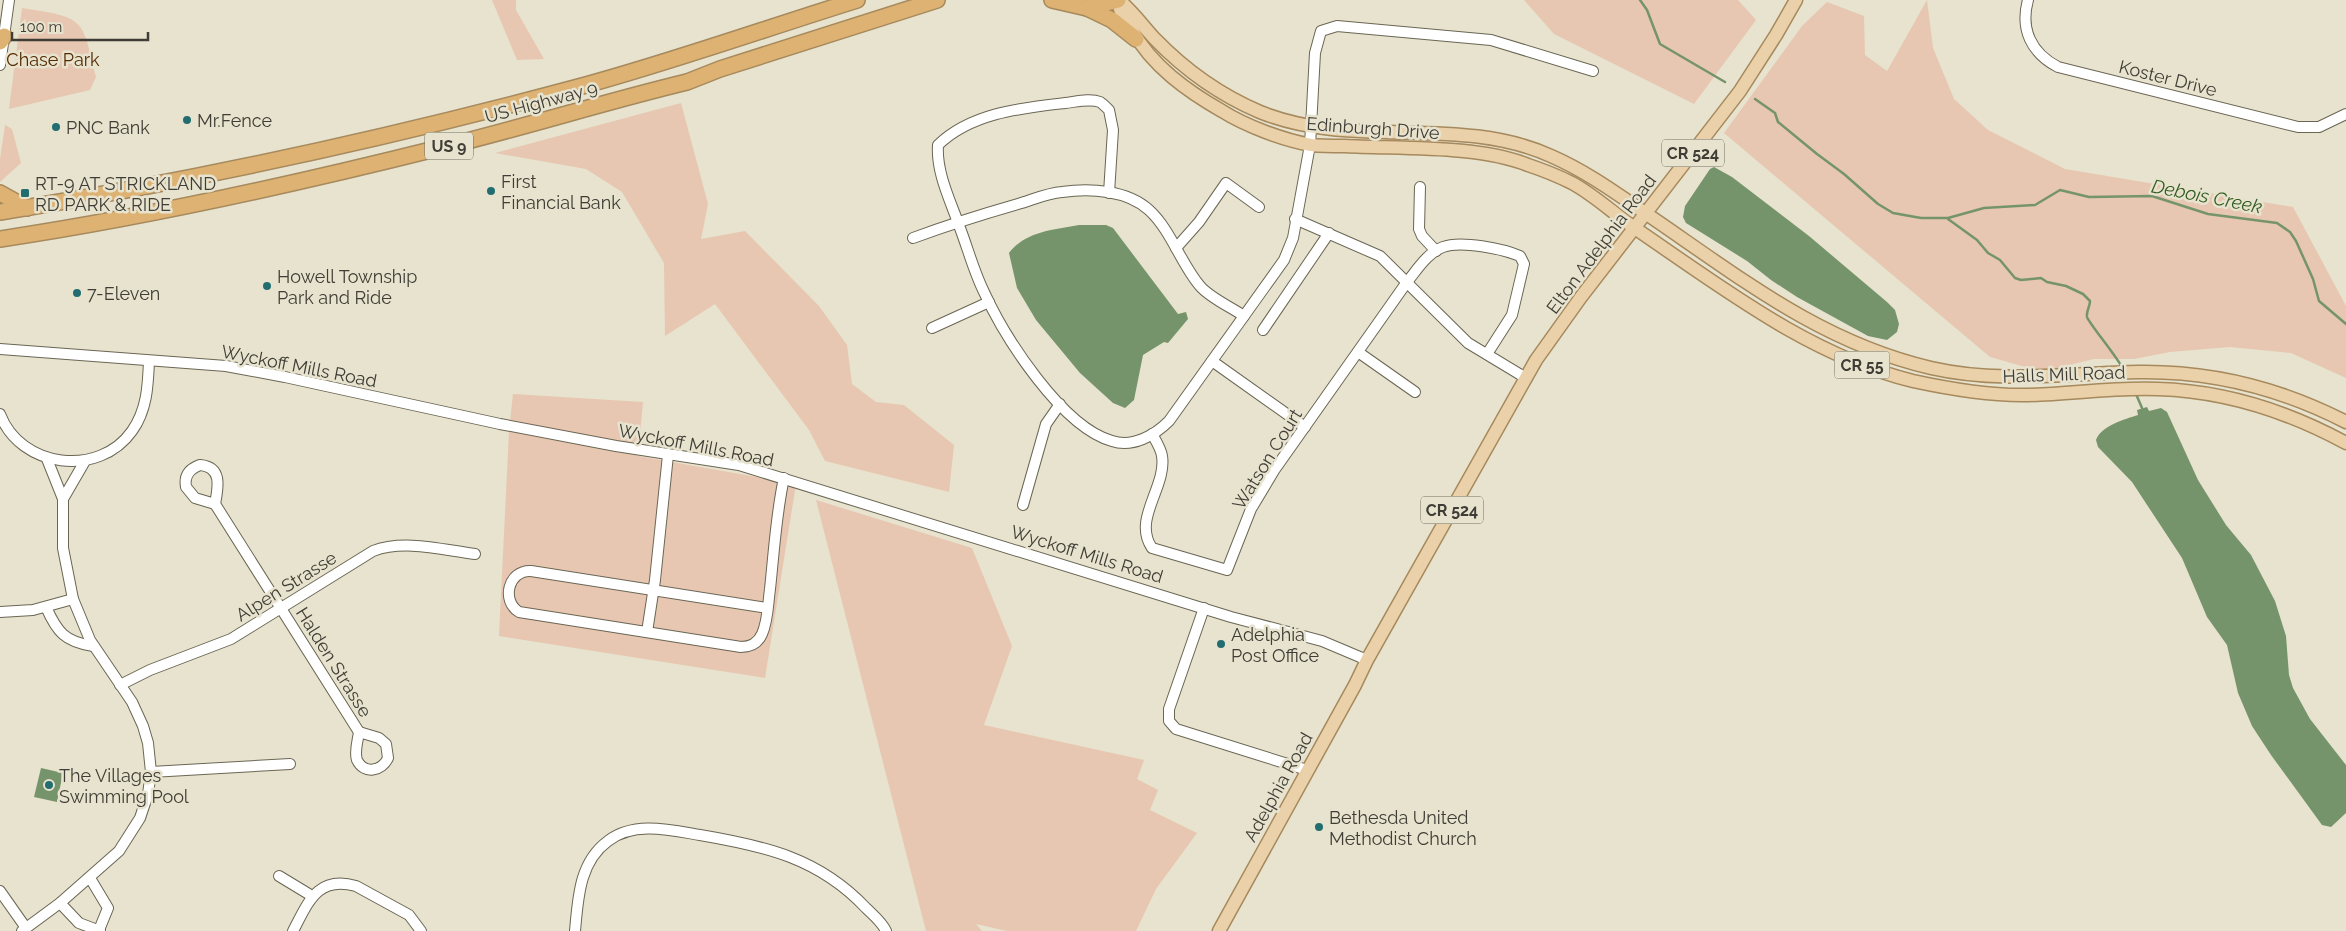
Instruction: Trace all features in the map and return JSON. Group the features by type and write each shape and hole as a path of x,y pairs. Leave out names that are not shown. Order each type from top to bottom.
{"highway":[{"name":"US Highway 9","path":"0,212 181,181 437,123 588,84 742,38 857,0"},
{"name":"US Highway 9","path":"0,239 132,216 295,182 444,147 687,82 720,69 937,0"},
{"path":"1052,0 1087,8 1112,20 1136,39"},
{"path":"1087,8 1118,0"},
{"path":"0,193 27,208"}],"main road":[{"name":"Edinburgh Drive","path":"1118,0 1119,12 1136,39 1163,69 1196,95 1254,127 1310,144 1478,152 1523,162 1572,183 1635,228"},
{"name":"Edinburgh Drive","path":"1118,0 1130,10 1172,55 1203,81 1261,112 1312,128 1479,136 1505,140 1527,146 1568,164 1596,180 1646,214"},
{"name":"Elton Adelphia Road","path":"1526,378 1536,360 1740,91 1796,0"},
{"name":"Halls Mill Road","path":"1646,214 1794,313 1832,334 1872,350 1936,369 1980,376 2028,378 2137,372 2193,374 2245,382 2301,400 2346,422"},
{"name":"Halls Mill Road","path":"1635,228 1785,328 1824,349 1866,367 1914,381 1999,394 2029,395 2124,389 2191,392 2250,403 2295,418 2346,443"},
{"name":"CR 524","path":"1367,660 1526,378"},
{"name":"Adelphia Road","path":"1219,931 1367,660"}],"street":[{"path":"0,65 2,39 9,0"},
{"name":"Koster Drive","path":"2028,0 2025,19 2029,40 2040,55 2058,67 2298,127 2319,127 2346,114"},
{"path":"1109,192 1113,130 1109,110 1100,102 1085,101 1014,109 968,124 949,134 938,145 937,162 958,222 989,302 1007,336 1038,379 1079,425 1112,442 1134,442 1159,432 1169,421 1284,260 1293,238 1310,144 1314,52 1321,31 1337,26 1491,40 1593,71"},
{"path":"1176,248 1198,222 1226,183 1259,207"},
{"path":"1420,187 1419,229 1422,236 1436,251 1443,247 1464,244 1512,253 1520,256 1524,264 1512,315 1487,354"},
{"path":"913,238 958,222 1060,192 1094,190 1109,192 1131,200 1149,210 1202,288 1244,316"},
{"path":"1296,219 1380,256 1468,343 1526,378"},
{"path":"1263,330 1328,233"},
{"name":"Watson Court","path":"1152,434 1162,456 1162,469 1146,522 1146,539 1152,548 1227,570 1251,509 1275,469 1407,282 1429,256 1436,251"},
{"path":"932,328 989,302"},
{"name":"Wyckoff Mills Road","path":"0,350 226,366 267,373 500,424 668,455 739,465 1204,608 1322,641 1367,660"},
{"path":"1358,352 1416,392"},
{"path":"0,414 8,428 22,443 47,459 85,461 112,449 127,437 135,426 144,408 149,361"},
{"path":"1212,361 1305,427"},
{"path":"1023,505 1046,424 1060,404"},
{"path":"647,632 668,455"},
{"path":"0,891 24,930 60,903 113,858 133,831 145,806 151,772 148,743 143,726 132,702 93,646 73,599 63,548 63,499 47,459"},
{"path":"63,499 85,461"},
{"path":"767,608 531,570 521,571 516,574 510,587 511,604 519,612 745,647 759,640 765,625 767,608 780,496 784,478"},
{"name":"Halden Strasse","path":"215,504 359,732"},
{"name":"Alpen Strasse","path":"120,685 150,670 231,639 373,551 385,546 400,545 475,554"},
{"path":"0,612 20,612 73,599"},
{"path":"46,607 59,632 74,642 93,646"},
{"path":"1204,608 1169,709 1169,722 1176,729 1307,770"},
{"path":"151,772 290,764"},
{"path":"575,931 580,885 592,859 608,841 630,831 648,828 758,845 790,856 824,874 857,898 886,931"},
{"path":"279,876 312,896"},
{"path":"60,903 82,925 100,930 108,908 90,878"},
{"path":"293,931 312,896 319,889 328,885 346,883 356,886 409,915 421,931"}],"green space":[{"path":"492,0 516,0 516,10 544,59 517,60"},
{"path":"1524,0 1738,0 1756,20 1694,104 1554,34"},
{"path":"1927,0 1933,48 1954,99 1988,130 2065,169 2293,207 2346,306 2346,378 2291,353 2230,347 2170,352 2134,359 2094,359 2049,370 2029,368 1990,357 1724,133 1802,26 1827,2 1864,16 1865,55 1887,71"},
{"name":"Chase Park","path":"22,8 58,14 77,23 83,31 87,42 96,77 90,90 9,109"},
{"path":"681,103 708,204 701,239 745,231 819,306 847,345 852,384 876,402 904,405 954,445 949,492 825,461 809,430 715,304 665,336 664,263 622,192 586,169 495,153"},
{"path":"5,125 12,129 21,163 0,182 0,159"},
{"path":"513,394 643,402 638,456 796,484 765,678 499,636 509,431"},
{"path":"816,500 972,548 1012,646 984,725 1144,760 1137,779 1158,790 1150,810 1197,833 1156,889 1136,931 1007,931 976,924 982,931 926,931"}],"shaded area":[{"path":"1714,167 1732,177 1809,236 1887,302 1895,310 1899,324 1897,332 1887,340 1868,336 1797,297 1747,261 1686,223 1683,217 1685,206 1710,169"},
{"path":"1079,225 1106,225 1113,228 1178,314 1186,312 1188,319 1168,343 1164,342 1143,355 1134,400 1125,408 1113,403 1080,373 1036,320 1017,288 1009,253 1023,240 1032,236 1050,230"},
{"path":"2147,407 2149,411 2161,408 2167,412 2198,480 2226,525 2251,555 2275,601 2286,636 2289,675 2293,688 2310,719 2346,765 2346,813 2331,827 2322,825 2252,726 2238,693 2227,645 2207,617 2182,558 2132,482 2098,447 2096,440 2103,431 2114,424 2138,415 2137,410"},
{"name":"The Villages Swimming Pool","path":"41,768 63,773 57,802 34,797"}],"waterway":[{"name":"Debois Creek","path":"1640,0 1647,10 1660,44 1725,82"},
{"name":"Debois Creek","path":"1755,99 1775,113 1778,122 1844,174 1878,204 1893,213 1921,218 1948,218 1984,208 2035,205 2060,190 2089,197 2152,196 2208,214 2277,223 2290,232 2296,241 2313,279 2319,301 2346,324"},
{"path":"1948,219 1977,240 1988,253 2000,260 2015,278 2021,280 2041,278 2047,282 2066,286 2083,294 2090,301 2087,317 2123,369"},
{"path":"2136,394 2142,408"}],"place":[{"name":"Mr.Fence","path":"187,120"},
{"name":"PNC Bank","path":"56,127"},
{"name":"First Financial Bank","path":"491,191"},
{"name":"RT-9 AT STRICKLAND RD PARK & RIDE","path":"25,193"},
{"name":"Howell Township Park and Ride","path":"267,286"},
{"name":"7-Eleven","path":"77,293"},
{"name":"Adelphia Post Office","path":"1221,644"},
{"name":"The Villages Swimming Pool","path":"49,785"},
{"name":"Bethesda United Methodist Church","path":"1319,827"}]}
